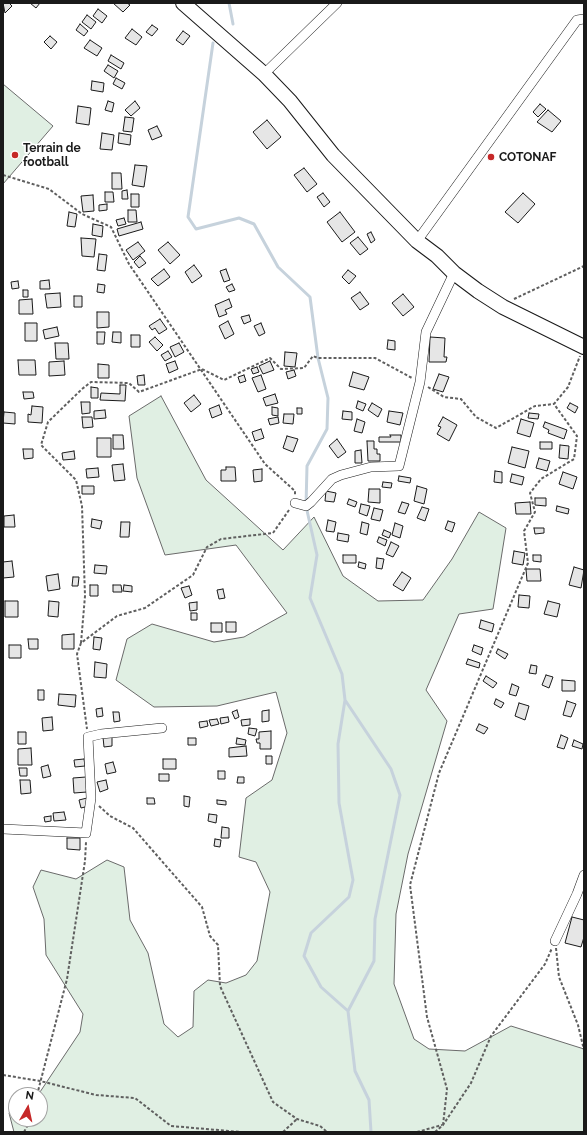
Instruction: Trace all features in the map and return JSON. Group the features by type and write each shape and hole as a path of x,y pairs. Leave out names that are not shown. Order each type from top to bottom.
{"main road":[{"path":"183,3 264,74 290,101 334,155 417,241 437,256 454,273 503,307 584,347"}],"street":[{"path":"264,74 337,3"},
{"path":"417,241 577,20 584,19"},
{"path":"295,503 306,506 332,479 341,475 371,467 399,466 420,382 426,332 454,273"},
{"path":"3,829 86,833 91,798 88,737 101,734 162,728"},
{"path":"555,941 577,894 584,875"}],"path":[{"path":"3,175 49,189 82,214 111,227 129,264 202,369 265,464 295,491 295,503 272,533 221,539 208,546 194,575 145,608 117,616 80,643"},
{"path":"503,307 518,296 584,266"},
{"path":"88,737 77,654 80,643 85,596 82,506 76,480 41,445 48,422 82,389 91,382 129,383 138,392 202,369 224,380 270,358 281,369 304,368 313,356 318,358 375,358 420,382 444,397 460,399 476,417 496,428 535,406 554,404 568,387 584,347"},
{"path":"443,1125 447,1089 427,1017 410,885 439,773 528,563 524,531 535,512 530,493 541,479 574,459 577,436 554,404"},
{"path":"91,798 110,816 132,828 202,907 210,936 218,945 220,986 273,1102 297,1119 320,1126 326,1132"},
{"path":"39,1087 67,979 85,861 86,833"},
{"path":"435,1132 443,1125 471,1083 491,1036 545,964 555,941"},
{"path":"555,941 559,977 578,1025 584,1050"},
{"path":"3,1075 40,1081 96,1095 135,1098 171,1126 242,1132"},
{"path":"283,1132 297,1119"},
{"path":"417,1132 443,1125"}],"green space":[{"name":"Terrain de football","path":"3,84 53,126 3,184"},
{"path":"161,396 206,480 283,550 314,517 343,576 378,601 423,600 452,559 479,512 506,528 493,609 459,614 426,690 447,721 408,854 396,914 394,984 414,1039 429,1049 465,1051 511,1026 584,1049 584,1132 14,1132 13,1127 48,1127 48,1087 43,1087 80,1032 83,1014 46,955 44,919 33,887 41,870 76,879 107,860 124,867 130,920 148,953 164,1024 178,1037 193,1027 194,991 208,980 226,983 246,975 257,961 270,892 256,862 239,857 246,798 272,780 287,733 276,692 217,706 154,707 116,680 127,639 152,624 214,642 244,637 287,613 236,545 165,555 137,478 129,416"}],"building":[{"path":"3,3 9,3 12,6 5,13"},
{"path":"30,3 40,3 36,8"},
{"path":"113,3 127,3 130,5 123,12"},
{"path":"98,9 107,16 102,23 93,16"},
{"path":"87,15 96,22 91,29 82,22"},
{"path":"80,24 88,31 84,36 76,30"},
{"path":"152,25 158,29 152,36 146,32"},
{"path":"132,29 142,37 136,45 125,38"},
{"path":"183,31 190,36 183,45 176,40"},
{"path":"50,36 57,42 51,49 44,42"},
{"path":"90,40 102,48 97,56 84,48"},
{"path":"111,55 124,63 121,69 108,61"},
{"path":"108,65 118,71 114,78 104,71"},
{"path":"116,78 125,83 122,89 113,84"},
{"path":"92,81 104,83 103,92 91,90"},
{"path":"108,101 114,103 112,112 105,110"},
{"path":"135,101 140,108 131,116 125,110"},
{"path":"540,104 546,109 538,117 533,112"},
{"path":"78,106 91,108 89,125 76,123"},
{"path":"548,110 561,121 552,132 537,122"},
{"path":"125,117 134,118 132,132 123,131"},
{"path":"267,120 281,137 267,149 253,132"},
{"path":"157,126 162,136 152,140 148,130"},
{"path":"102,133 114,135 112,150 100,149"},
{"path":"119,133 131,135 130,145 118,143"},
{"path":"135,165 147,166 144,187 132,185"},
{"path":"304,168 317,184 307,192 294,175"},
{"path":"112,173 121,173 122,189 112,189"},
{"path":"127,190 128,199 122,199 122,191"},
{"path":"105,192 113,192 114,202 105,202"},
{"path":"323,193 330,202 324,207 317,197"},
{"path":"523,193 535,204 518,223 505,212"},
{"path":"131,194 139,194 139,207 131,207"},
{"path":"93,195 94,211 83,212 81,196"},
{"path":"107,204 107,210 99,211 99,205"},
{"path":"128,210 136,210 137,222 128,222"},
{"path":"69,212 77,214 75,227 67,226"},
{"path":"340,212 355,232 342,242 327,222"},
{"path":"124,218 126,224 118,226 116,220"},
{"path":"141,222 143,229 119,236 117,229"},
{"path":"93,224 103,226 102,237 92,235"},
{"path":"371,232 375,240 371,243 367,234"},
{"path":"358,237 368,249 360,255 350,243"},
{"path":"81,238 96,239 94,257 82,256"},
{"path":"138,242 145,251 133,260 126,250"},
{"path":"168,242 180,255 170,264 158,250"},
{"path":"99,254 107,255 105,271 97,270"},
{"path":"140,256 146,263 139,268 134,262"},
{"path":"194,265 202,276 192,283 185,272"},
{"path":"164,269 170,277 158,286 151,279"},
{"path":"226,269 230,280 224,282 220,271"},
{"path":"348,270 356,276 349,284 342,277"},
{"path":"49,280 50,289 40,289 40,281"},
{"path":"18,281 19,288 12,289 11,282"},
{"path":"98,284 105,285 104,293 97,292"},
{"path":"232,284 235,290 229,292 226,287"},
{"path":"23,290 28,290 28,297 23,297"},
{"path":"360,292 369,304 360,310 351,298"},
{"path":"60,293 61,307 47,308 45,294"},
{"path":"403,294 414,307 403,316 392,303"},
{"path":"74,296 82,296 82,307 74,307"},
{"path":"32,299 33,314 19,314 19,300"},
{"path":"229,299 232,307 225,310 227,314 219,317 215,305"},
{"path":"97,312 109,312 109,327 97,328"},
{"path":"249,315 251,321 244,324 241,317"},
{"path":"160,319 167,329 159,334 155,328 152,330 149,326"},
{"path":"228,321 234,334 225,339 219,326"},
{"path":"25,323 37,323 37,341 25,341"},
{"path":"261,323 265,333 259,336 254,326"},
{"path":"57,327 59,336 45,339 43,330"},
{"path":"97,332 105,332 104,344 97,344"},
{"path":"113,332 121,332 121,343 112,342"},
{"path":"131,335 140,335 140,347 131,347"},
{"path":"155,337 163,345 157,351 149,342"},
{"path":"430,337 445,338 444,357 447,357 446,362 429,362"},
{"path":"388,340 395,341 395,350 387,349"},
{"path":"55,343 68,343 69,359 56,359"},
{"path":"179,343 184,352 175,357 170,347"},
{"path":"168,351 172,357 165,361 161,355"},
{"path":"285,352 297,353 295,367 284,366"},
{"path":"18,360 35,360 36,375 19,375"},
{"path":"64,361 65,375 49,376 49,362"},
{"path":"175,361 178,369 169,373 166,364"},
{"path":"270,361 274,370 263,374 259,366"},
{"path":"98,364 109,365 109,378 98,378"},
{"path":"257,367 259,372 253,374 251,369"},
{"path":"294,370 296,376 288,379 286,372"},
{"path":"353,372 369,377 364,390 349,386"},
{"path":"439,374 449,377 443,392 433,389"},
{"path":"144,375 145,385 138,385 137,376"},
{"path":"244,375 246,381 240,383 238,377"},
{"path":"261,375 266,389 258,392 252,378"},
{"path":"120,385 126,385 125,401 100,400 101,393 120,394"},
{"path":"91,387 98,388 98,398 91,398"},
{"path":"23,392 33,392 34,398 24,399"},
{"path":"275,394 278,403 266,406 263,398"},
{"path":"194,395 201,404 191,412 184,403"},
{"path":"358,401 366,404 363,411 356,408"},
{"path":"81,402 90,402 90,413 82,414"},
{"path":"372,403 382,409 378,417 368,410"},
{"path":"570,403 578,407 575,413 567,408"},
{"path":"219,405 222,414 212,418 209,409"},
{"path":"32,406 43,407 42,423 28,422 28,414 31,415"},
{"path":"272,407 278,408 278,416 272,415"},
{"path":"297,408 302,408 302,414 297,414"},
{"path":"105,410 106,418 94,419 94,411"},
{"path":"343,411 352,412 352,420 342,419"},
{"path":"389,411 403,413 400,425 387,422"},
{"path":"4,412 15,413 15,424 3,423"},
{"path":"529,413 539,414 538,419 528,418"},
{"path":"284,414 294,414 293,424 283,423"},
{"path":"82,417 92,417 93,427 83,428"},
{"path":"278,417 279,423 270,425 268,419"},
{"path":"443,417 457,425 449,441 437,434 441,427 438,426"},
{"path":"357,419 365,422 362,433 354,431"},
{"path":"521,419 534,423 530,437 517,433"},
{"path":"545,422 567,430 564,439 548,433 549,430 543,427"},
{"path":"261,429 264,438 255,441 252,432"},
{"path":"113,435 123,435 124,449 113,449"},
{"path":"390,435 401,435 401,442 379,442 379,437 391,437"},
{"path":"287,436 298,439 293,452 283,448"},
{"path":"97,438 111,438 111,457 97,457"},
{"path":"337,439 346,452 338,458 329,446"},
{"path":"367,441 374,441 374,449 377,449 377,454 380,454 380,461 368,461"},
{"path":"540,442 552,442 552,449 540,449"},
{"path":"560,445 569,446 568,459 559,458"},
{"path":"512,447 529,451 525,468 508,463"},
{"path":"23,449 33,449 33,458 24,459"},
{"path":"361,450 362,463 355,463 355,451"},
{"path":"74,451 75,459 63,460 62,453"},
{"path":"539,458 550,461 547,471 536,468"},
{"path":"123,464 125,480 114,481 112,465"},
{"path":"226,467 235,467 236,481 221,481 221,470 226,470"},
{"path":"98,468 99,477 87,478 86,469"},
{"path":"262,469 262,481 254,482 253,470"},
{"path":"495,471 502,472 502,483 494,482"},
{"path":"563,472 577,477 573,489 559,484"},
{"path":"512,474 524,477 522,485 510,482"},
{"path":"399,476 411,478 410,483 398,481"},
{"path":"383,482 392,483 391,488 382,487"},
{"path":"82,486 94,486 94,494 82,494"},
{"path":"417,486 427,489 424,504 414,501"},
{"path":"369,489 380,489 380,503 368,502"},
{"path":"326,491 336,493 334,502 325,501"},
{"path":"535,498 546,498 546,506 535,505"},
{"path":"349,499 357,502 355,507 347,504"},
{"path":"402,502 409,504 405,514 398,512"},
{"path":"530,502 531,514 516,514 515,503"},
{"path":"361,504 370,506 367,516 359,513"},
{"path":"557,506 569,509 568,514 556,511"},
{"path":"422,507 429,509 425,521 417,518"},
{"path":"374,508 383,510 380,521 371,519"},
{"path":"14,515 15,527 4,527 4,516"},
{"path":"92,519 102,521 100,529 91,527"},
{"path":"328,520 336,522 334,532 326,531"},
{"path":"448,521 455,523 452,532 445,529"},
{"path":"121,522 130,522 129,537 120,537"},
{"path":"362,522 369,524 367,535 360,533"},
{"path":"395,523 403,526 400,538 392,535"},
{"path":"534,528 544,528 544,533 535,534"},
{"path":"384,530 391,533 389,538 382,535"},
{"path":"338,533 349,535 348,542 337,540"},
{"path":"379,537 387,540 385,546 377,542"},
{"path":"391,542 399,546 393,557 386,554"},
{"path":"514,551 525,553 523,565 512,563"},
{"path":"343,555 356,555 356,563 343,563"},
{"path":"533,555 541,555 541,562 533,561"},
{"path":"377,558 384,559 382,569 376,568"},
{"path":"12,561 14,577 3,578 3,562"},
{"path":"359,562 366,564 365,569 358,567"},
{"path":"95,565 107,566 106,574 94,573"},
{"path":"574,567 584,570 581,588 569,585"},
{"path":"526,569 540,569 541,581 527,581"},
{"path":"402,572 411,578 403,591 393,585"},
{"path":"58,574 60,589 48,591 46,576"},
{"path":"73,577 79,577 78,586 72,586"},
{"path":"90,585 98,585 98,596 90,596"},
{"path":"113,585 121,585 122,592 113,592"},
{"path":"124,585 132,586 132,592 123,591"},
{"path":"189,586 192,595 185,598 181,588"},
{"path":"223,589 225,598 219,599 217,590"},
{"path":"519,595 530,596 529,608 518,607"},
{"path":"5,601 18,601 18,617 5,617"},
{"path":"49,601 59,602 58,617 48,616"},
{"path":"548,601 560,604 557,617 544,614"},
{"path":"197,602 197,610 190,611 189,603"},
{"path":"191,613 197,613 197,620 191,620"},
{"path":"481,620 494,624 492,632 479,628"},
{"path":"226,622 236,622 236,632 226,632"},
{"path":"211,623 222,623 222,632 211,632"},
{"path":"74,634 74,649 62,649 62,635"},
{"path":"94,637 102,638 100,650 93,649"},
{"path":"28,639 38,639 38,649 29,649"},
{"path":"9,645 21,645 21,658 9,658"},
{"path":"474,645 483,648 481,655 472,651"},
{"path":"498,649 508,654 505,659 496,653"},
{"path":"468,659 480,663 479,668 466,664"},
{"path":"95,662 107,664 106,678 94,677"},
{"path":"531,665 537,666 536,674 529,673"},
{"path":"546,675 553,677 549,688 542,685"},
{"path":"486,676 497,683 493,688 483,681"},
{"path":"562,680 575,681 575,691 562,691"},
{"path":"512,684 519,687 516,696 509,694"},
{"path":"38,690 44,690 44,700 38,700"},
{"path":"59,694 76,695 75,707 58,705"},
{"path":"496,699 504,703 501,708 494,704"},
{"path":"567,701 576,704 571,717 563,715"},
{"path":"519,703 529,706 525,720 515,716"},
{"path":"102,708 103,716 97,717 96,709"},
{"path":"237,710 239,717 235,719 232,712"},
{"path":"269,710 269,721 262,722 262,711"},
{"path":"113,712 119,712 120,721 114,722"},
{"path":"52,717 53,730 43,731 42,718"},
{"path":"228,717 229,722 221,724 220,718"},
{"path":"217,719 219,724 211,726 209,720"},
{"path":"250,719 250,725 242,726 241,720"},
{"path":"207,721 208,726 200,728 199,722"},
{"path":"479,724 488,728 484,734 476,730"},
{"path":"249,728 257,729 255,736 248,734"},
{"path":"271,731 271,749 260,749 260,743 257,743 256,739 259,739 259,732"},
{"path":"18,732 26,732 26,744 18,744"},
{"path":"561,735 568,738 564,749 557,747"},
{"path":"103,737 112,737 112,746 104,747"},
{"path":"188,738 196,738 196,745 188,745"},
{"path":"237,738 246,740 245,745 236,744"},
{"path":"574,740 583,744 582,749 572,746"},
{"path":"246,746 247,756 229,757 229,748"},
{"path":"31,748 32,765 18,765 18,749"},
{"path":"266,756 272,756 272,764 266,764"},
{"path":"84,759 85,766 75,767 74,760"},
{"path":"163,759 176,759 176,769 163,769"},
{"path":"113,762 116,772 107,774 105,764"},
{"path":"48,765 51,776 43,778 41,767"},
{"path":"19,768 27,768 27,776 20,776"},
{"path":"218,771 225,771 225,779 218,779"},
{"path":"159,774 169,774 169,781 159,781"},
{"path":"86,777 87,792 74,793 73,778"},
{"path":"238,777 244,777 244,783 237,783"},
{"path":"20,780 30,780 31,793 21,794"},
{"path":"106,780 108,789 100,792 97,782"},
{"path":"184,796 190,797 189,807 184,806"},
{"path":"87,798 89,806 81,808 79,800"},
{"path":"147,798 154,798 155,804 147,804"},
{"path":"217,800 226,801 226,805 217,804"},
{"path":"64,812 66,820 54,821 53,813"},
{"path":"209,814 217,815 216,823 208,821"},
{"path":"51,816 51,821 45,822 44,817"},
{"path":"222,827 229,828 229,838 221,838"},
{"path":"67,838 80,838 80,850 67,849"},
{"path":"215,839 221,840 220,847 214,846"},
{"path":"572,917 584,920 584,937 581,947 565,943"}],"waterway":[{"path":"229,3 233,24"},
{"path":"213,43 188,217 196,229 239,218 254,224 278,267 310,297 318,358 328,398 327,429 307,466 306,506 317,555 310,598 342,674 345,700 391,769 400,795 375,919 374,961 348,1011 355,1071 369,1100 371,1132"},
{"path":"345,700 338,744 339,803 353,880 349,897 311,933 304,956 321,987 348,1011"}],"place":[{"name":"Terrain de football","path":"15,155"},
{"name":"COTONAF","path":"491,157"}]}
